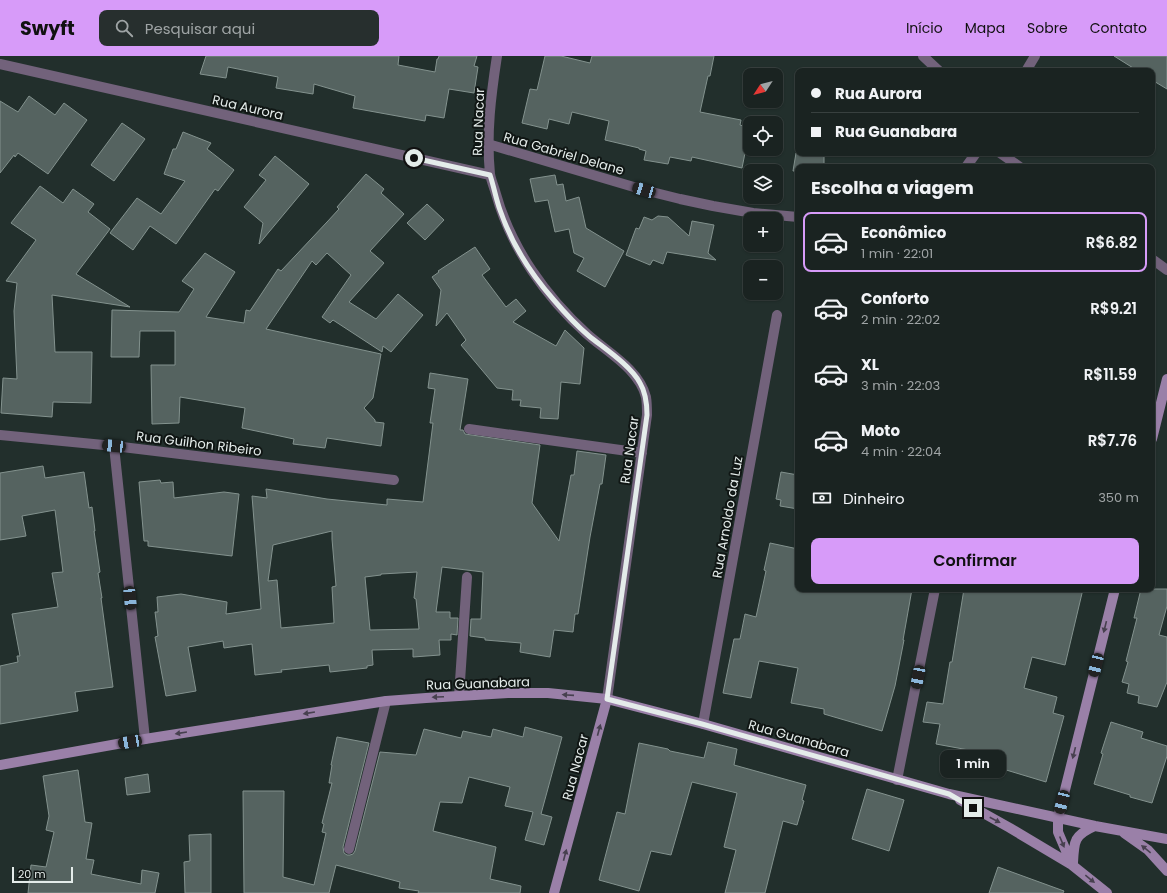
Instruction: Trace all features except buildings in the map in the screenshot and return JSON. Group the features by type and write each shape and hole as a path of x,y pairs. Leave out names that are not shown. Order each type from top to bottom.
{"main road":[{"path":"1155,428 1167,379"},
{"path":"1072,865 1058,832 1058,818 1114,592"},
{"name":"Rua Guanabara","path":"0,765 145,739 386,701 508,693 548,693 607,699 702,724 949,794 1121,831 1148,850 1167,871"},
{"name":"Rua Nacar","path":"554,893 607,699"},
{"name":"Rua Guanabara","path":"949,794 1072,865 1107,893"},
{"path":"1072,865 1074,845 1078,836 1095,826"},
{"path":"1121,831 1167,840"}],"street":[{"name":"Rua Nacar","path":"497,56 491,97 488,144 490,175 500,210 509,231 522,255 552,298 587,334 630,370 640,383 646,397 647,415 607,699"},
{"path":"923,56 936,68"},
{"path":"1028,68 1035,56"},
{"name":"Rua Aurora","path":"0,64 490,175"},
{"name":"Rua Gabriel Delane","path":"488,144 644,190 680,199 752,213 795,217"},
{"path":"1004,156 1016,164"},
{"path":"1155,261 1167,270"},
{"name":"Rua Arnoldo da Luz","path":"702,724 777,314"},
{"path":"469,429 642,453"},
{"name":"Rua Guilhon Ribeiro","path":"0,434 114,446 394,480"},
{"path":"114,446 145,739"},
{"path":"459,696 467,577"},
{"path":"898,780 934,592"},
{"path":"349,849 386,701"}],"route":[{"path":"414,158 490,175 500,210 509,231 522,255 538,279 552,298 587,334 630,370 640,383 646,397 647,415 607,699 702,724 949,794 973,808"}]}
